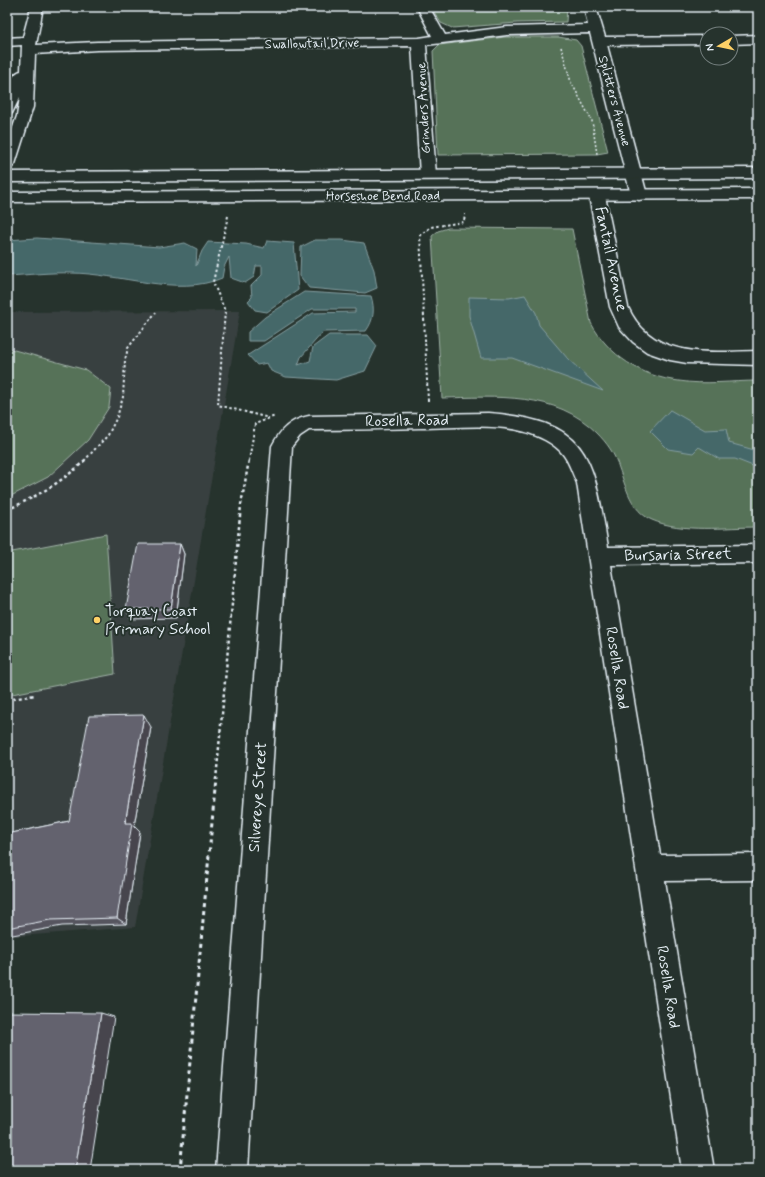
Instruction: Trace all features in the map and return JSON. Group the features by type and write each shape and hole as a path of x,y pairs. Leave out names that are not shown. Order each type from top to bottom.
{"street":[{"path":"7,164 27,100 28,51 32,21 37,7"},
{"path":"423,7 440,38"},
{"name":"Splitters Avenue","path":"590,7 638,195"},
{"name":"Swallowtail Drive","path":"7,42 28,51 97,46 419,42 440,38 507,31 556,30 596,35 699,40"},
{"path":"739,40 758,40"},
{"name":"Grinders Avenue","path":"419,42 428,175"},
{"path":"7,110 28,51"},
{"name":"Horseshoe Bend Road","path":"7,177 758,174"},
{"name":"Horseshoe Bend Road","path":"7,197 597,196 758,194"},
{"name":"Fantail Avenue","path":"597,196 620,308 626,324 641,340 661,351 684,357 758,358"},
{"name":"Rosella Road","path":"286,422 303,424 481,420 513,422 552,435 569,447 580,462 587,483 698,1170"},
{"name":"Silvereye Street","path":"232,1170 282,446 286,438 286,422"},
{"name":"Bursaria Street","path":"599,556 758,554"},
{"path":"649,868 758,867"}],"path":[{"path":"556,30 571,82 592,121 598,161"},
{"path":"228,216 213,282 225,312 218,404 286,422"},
{"path":"428,407 420,235 427,227 440,224 459,224 464,222 465,216"},
{"path":"7,510 31,499 64,478 97,447 114,425 123,397 124,367 128,347 156,312"},
{"path":"180,1170 241,505 255,424 269,418"},
{"path":"7,700 35,695"}],"shaded area":[{"name":"Torquay Coast Primary School","path":"240,311 135,927 7,937 7,312"}],"green space":[{"path":"431,7 567,8 566,22 517,23 452,28 441,23"},
{"path":"505,37 558,37 576,40 581,46 608,152 597,154 438,155 433,51 439,45"},
{"path":"448,228 572,229 591,323 598,335 617,354 639,369 665,379 698,383 758,381 758,527 677,527 652,520 645,516 634,505 630,498 613,453 607,445 597,433 581,419 563,410 544,403 524,399 483,397 442,398 432,236 438,231"},
{"path":"7,348 86,370 111,389 109,407 88,440 48,477 7,498"},
{"path":"106,534 115,674 7,695 7,553"}],"water":[{"path":"37,238 159,247 185,243 197,249 196,266 202,251 208,242 246,244 264,248 267,241 294,243 298,290 267,312 255,310 248,301 252,297 251,286 262,275 262,266 256,266 254,277 245,283 231,278 229,257 224,267 222,278 205,283 186,285 167,285 108,276 71,273 7,276 7,240"},
{"path":"315,240 342,240 364,243 374,270 377,288 365,293 309,288 300,276 301,247"},
{"path":"304,292 371,296 373,314 371,323 366,331 323,332 301,357 298,365 310,361 313,347 329,335 368,335 377,346 365,371 336,380 286,377 271,371 267,363 257,365 248,355 313,313 355,312 355,309 312,309 264,341 248,341 248,332 265,317"},
{"path":"525,295 536,313 539,325 568,359 603,391 512,358 481,358 469,316 469,297 509,298"},
{"path":"670,410 705,430 726,429 729,443 758,451 758,468 735,459 719,459 699,447 693,453 668,449 650,431"}],"building":[{"path":"138,544 180,544 171,609 126,609"},
{"path":"144,715 125,823 132,823 117,918 50,920 7,928 7,834 69,821 89,716"},
{"path":"7,1012 101,1013 75,1170 7,1170"}],"place":[{"name":"Torquay Coast Primary School","path":"97,620"}]}
